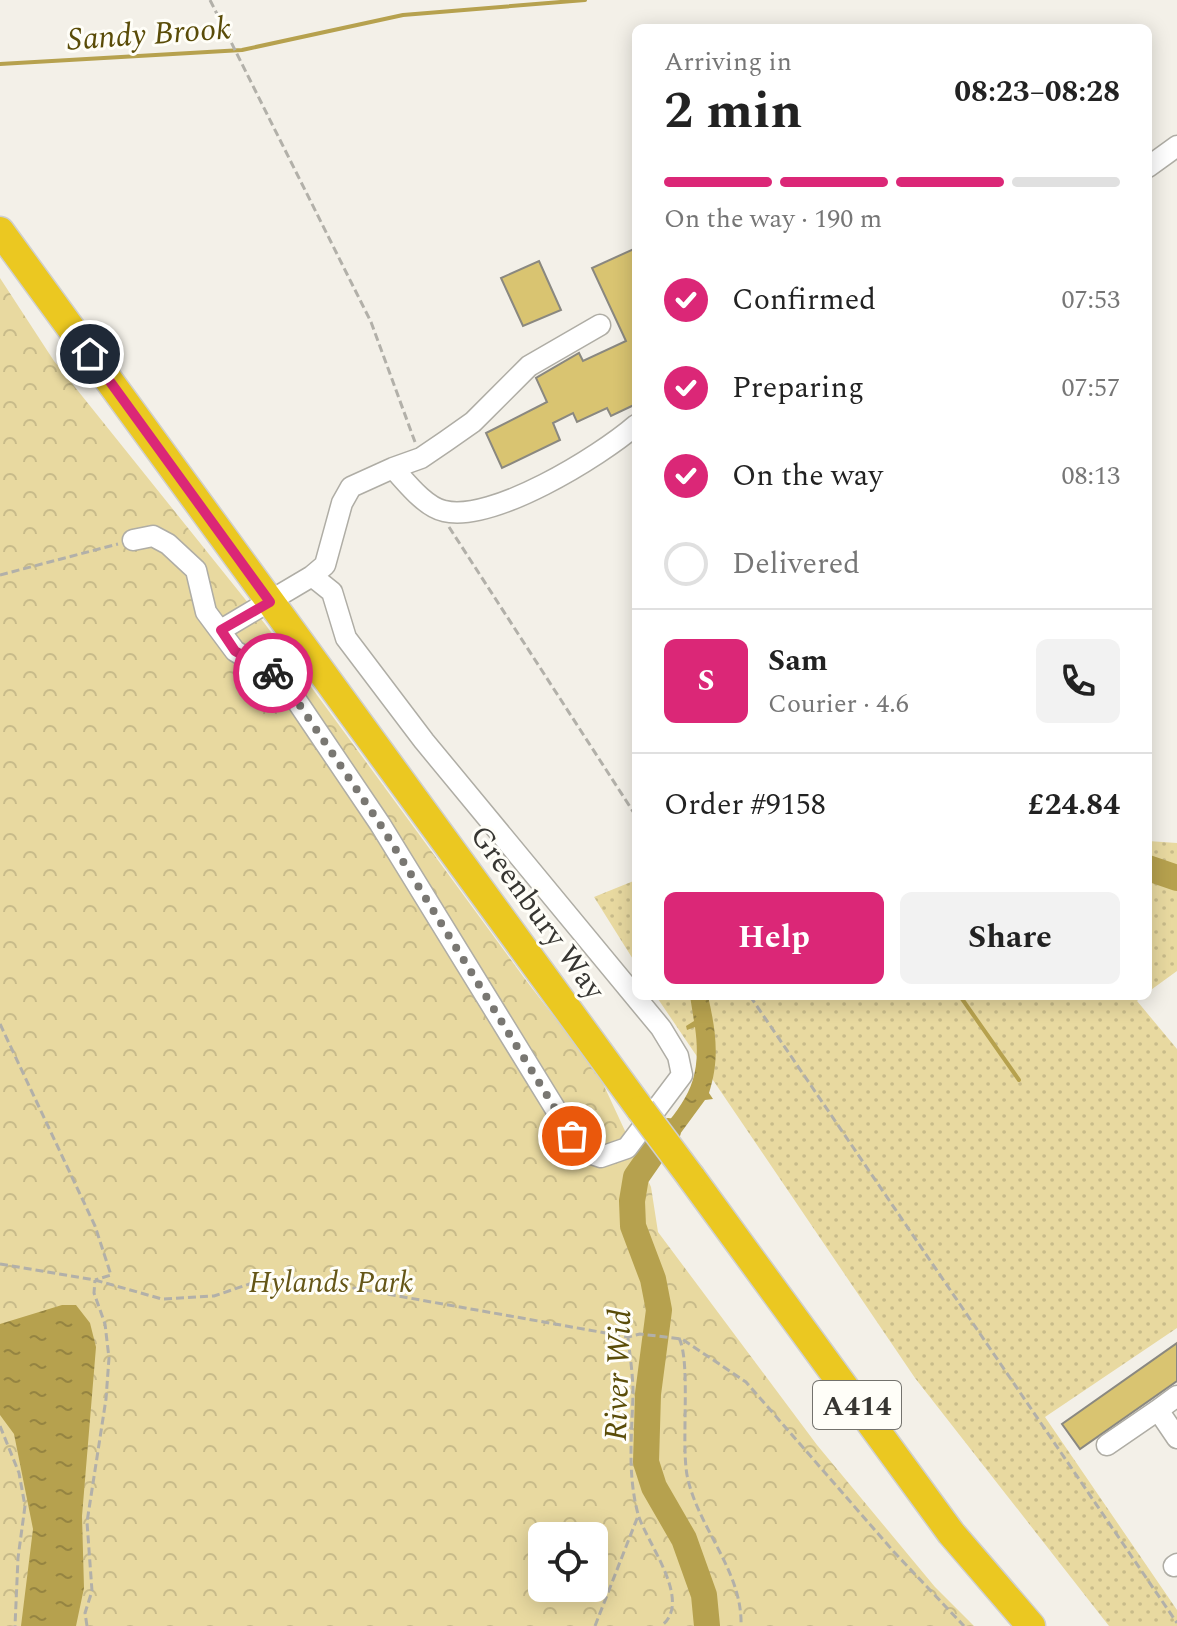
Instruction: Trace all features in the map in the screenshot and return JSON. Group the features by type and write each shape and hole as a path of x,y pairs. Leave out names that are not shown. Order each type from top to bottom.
{"highway":[{"name":"Greenbury Way","path":"0,231 943,1522 1031,1626"}],"lane":[{"path":"1152,164 1177,146"},
{"path":"221,630 312,576 325,565 342,503 351,487 421,458 473,422 529,366 600,325"},
{"path":"393,468 440,511 478,513 599,456 632,428"},
{"path":"133,540 153,536 182,555 196,570 206,612 235,651 282,679 380,824 572,1136 589,1153 601,1157 627,1148 682,1075 678,1056 661,1028 638,1000"},
{"path":"312,576 332,592 346,638 407,718 632,993"},
{"path":"1107,1445 1177,1396"},
{"path":"1158,1410 1177,1438"}],"path":[{"path":"210,0 371,322 421,458"},
{"path":"440,511 632,810"},
{"path":"0,575 133,540"},
{"path":"753,1000 1177,1623"},
{"path":"0,1024 95,1226 111,1275 95,1280"},
{"path":"0,1264 95,1280 162,1299 214,1296 261,1280 297,1278 628,1337 640,1334 679,1338 746,1382 894,1552 964,1626"},
{"path":"87,1626 85,1613 92,1591 87,1522 106,1399 109,1358 105,1324 94,1293 95,1280"},
{"path":"628,1337 633,1390 629,1453 638,1516 672,1587 671,1609 661,1626"},
{"path":"679,1338 683,1358 687,1475 738,1597 741,1626"},
{"path":"0,1426 19,1473 25,1506 18,1558 15,1626"},
{"path":"595,1626 638,1516"}],"green space":[{"name":"Hylands Park","path":"0,278 54,361 265,624 599,1075 651,1187 658,1232 817,1445 935,1587 974,1626 0,1626"},
{"path":"1152,841 1177,843 1177,971 1152,989"},
{"path":"632,882 632,958 594,897"},
{"path":"659,1000 1138,1000 1177,1049 1177,1328 1045,1417 1177,1610 1177,1626 1109,1626 915,1378"}],"water":[{"path":"691,1000 709,1000 716,1045 709,1093 713,1099 705,1100 655,1168 642,1153 677,1110 692,1083 697,1049 695,1027 687,1030 686,1026 694,1021"},
{"path":"62,1305 76,1305 90,1323 96,1347 82,1516 84,1588 76,1626 21,1626 33,1529 14,1434 0,1415 0,1324"}],"building":[{"path":"632,250 632,406 611,416 607,408 577,422 573,413 553,423 560,440 502,468 486,433 547,402 536,378 579,353 583,361 626,341 592,268"},
{"path":"539,261 561,310 523,326 501,278"},
{"path":"1177,1343 1177,1381 1080,1449 1062,1424"}],"waterway":[{"name":"Sandy Brook","path":"0,64 242,50 403,15 585,0"},
{"name":"River Wid","path":"1152,869 1177,878"},
{"path":"963,1000 1019,1080"},
{"name":"River Wid","path":"668,1131 636,1177 632,1201 633,1226 653,1279 659,1310 648,1394 646,1462 654,1487 684,1539 704,1595 707,1626"}],"way so far":[{"path":"273,673 282,679 380,824 572,1136"}],"route":[{"path":"90,354 270,602 221,630 235,651 273,673"}]}
